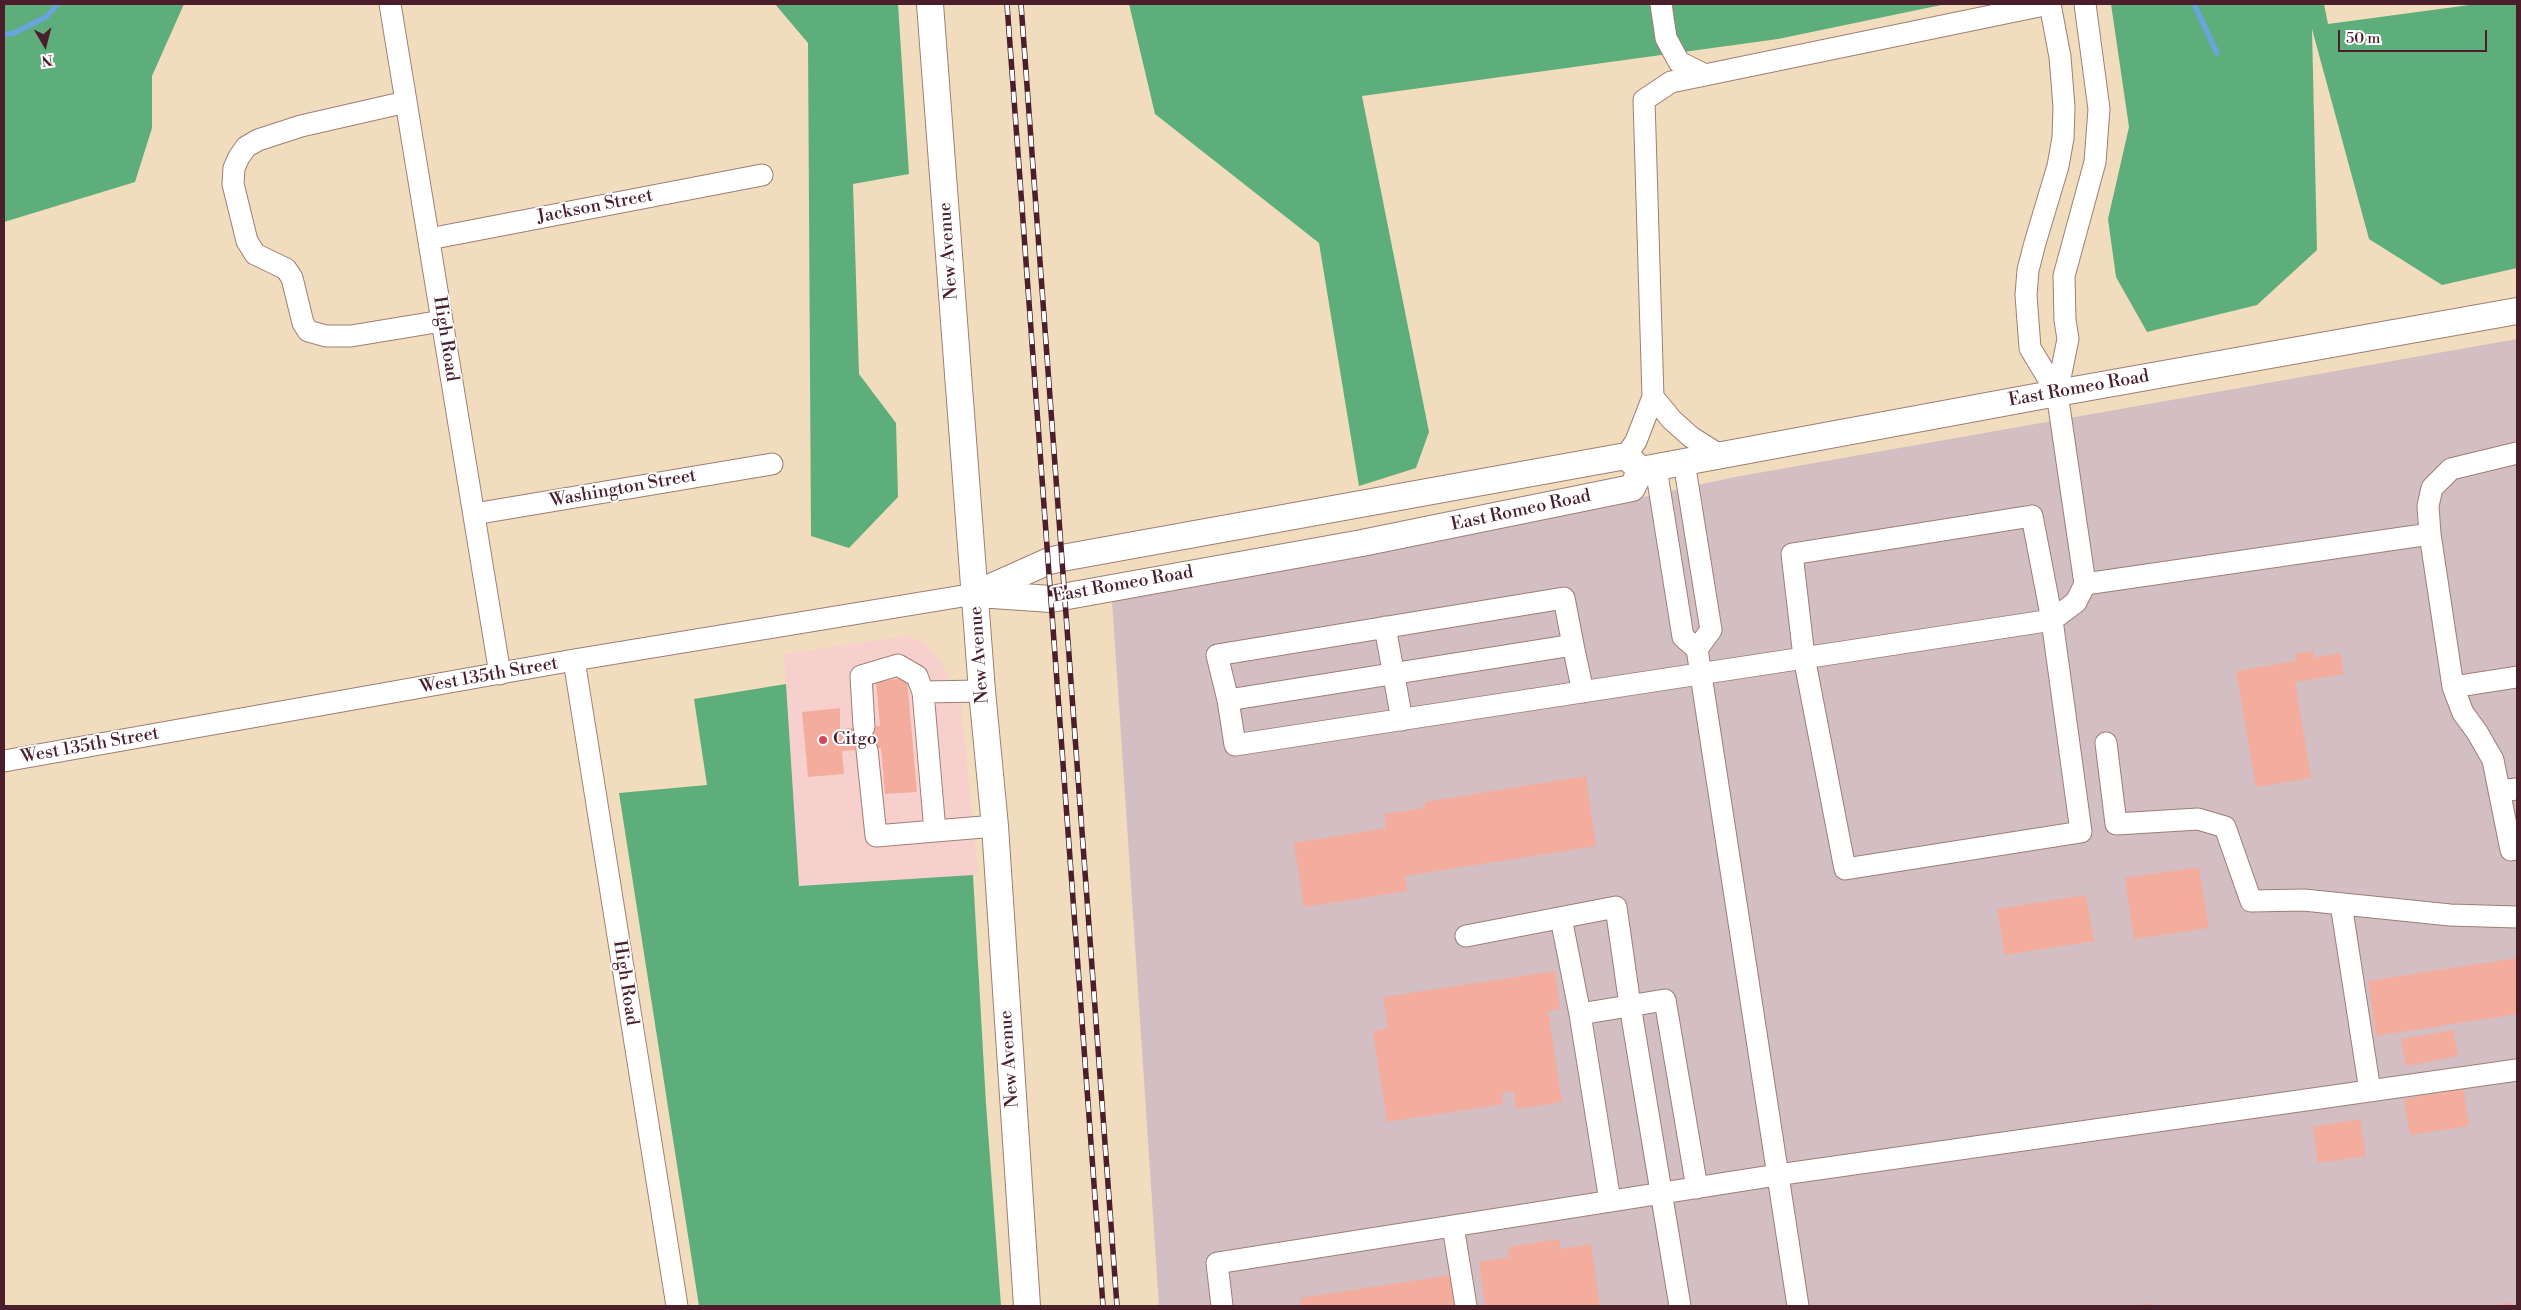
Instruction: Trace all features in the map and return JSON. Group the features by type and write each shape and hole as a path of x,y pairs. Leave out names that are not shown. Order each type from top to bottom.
{"main road":[{"name":"New Avenue","path":"930,4 982,691 995,826 1027,1306"},
{"name":"East Romeo Road","path":"975,594 1049,561 1641,465 1684,462 1721,456 2057,393 2517,311"},
{"name":"East Romeo Road","path":"975,594 1051,599 1362,543 1632,488 1641,465"}],"street":[{"name":"High Road","path":"390,4 500,674"},
{"path":"1662,4 1666,38 1679,62 1705,75"},
{"path":"1798,1306 1697,649 1683,637 1636,441 1653,397 1644,100 1671,82 2049,4 2060,65 2064,107 2063,138 2058,166 2028,270 2027,304 2030,348 2057,393"},
{"path":"1583,692 1564,598 1217,655 1228,700 1235,745 1402,720 1701,674 1804,657 2052,620 2076,602 2085,584 2057,393 2068,339 2065,320 2064,276 2095,162 2099,109 2084,4"},
{"path":"406,102 301,126 258,140 246,147 239,157 234,168 234,184 247,241 255,254 286,269 292,278 303,323 308,331 326,336 351,336 442,321"},
{"name":"Jackson Street","path":"429,239 762,175"},
{"path":"1653,397 1672,420 1691,437 1721,456"},
{"path":"2517,453 2451,469 2432,488 2428,506 2430,534 2453,687 2463,713 2477,732 2508,790 2511,850 2517,849"},
{"path":"1684,462 1711,630 1697,649"},
{"name":"Washington Street","path":"474,514 772,464"},
{"path":"2032,516 2052,620 2081,832 1845,870 1804,657 1792,554 2032,516"},
{"path":"2085,584 2430,534"},
{"name":"West 135th Street","path":"4,761 574,660 975,594"},
{"path":"1385,627 1402,720"},
{"path":"1228,700 1573,645"},
{"name":"High Road","path":"574,660 677,1306"},
{"path":"864,727 861,676 898,666 917,676 923,692 935,831"},
{"path":"2453,687 2517,677"},
{"path":"923,692 982,691"},
{"path":"2106,743 2116,824 2198,819 2225,827 2251,901 2304,900 2450,915 2517,917"},
{"path":"867,750 876,836 995,826"},
{"path":"2341,904 2370,1091"},
{"path":"1466,936 1616,907 1630,1005 1663,1193 1680,1306"},
{"path":"1561,918 1580,1014 1610,1201"},
{"path":"1580,1014 1665,1000 1697,1188"},
{"path":"1222,1306 1216,1263 1777,1175 2517,1070"},
{"path":"1453,1226 1466,1306"}],"shaded area":[{"path":"2517,339 2517,1306 1159,1306 1112,600 1436,542 1735,477"},
{"path":"906,636 926,643 941,662 961,704 978,875 798,886 784,654"}],"green space":[{"path":"4,4 184,4 152,76 152,128 135,182 4,222"},
{"path":"775,4 898,4 909,174 853,184 859,374 896,423 898,497 849,548 811,536 808,43"},
{"path":"1129,4 1946,4 1778,39 1362,96 1429,432 1416,468 1359,486 1319,243 1155,114"},
{"path":"2111,4 2324,4 2328,24 2477,4 2517,4 2517,268 2442,285 2369,239 2312,29 2317,250 2257,305 2147,332 2116,277 2108,219 2129,127"},
{"path":"786,684 799,886 973,875 986,1104 1001,1306 699,1306 619,793 707,785 694,699"}],"building":[{"path":"2313,651 2314,658 2340,653 2344,674 2295,682 2311,778 2256,787 2236,671 2296,661 2295,654"},
{"name":"Citgo","path":"907,678 917,792 885,794 881,748 842,751 844,774 808,777 802,712 840,708 840,729 880,726 876,681"},
{"path":"1586,776 1596,846 1405,876 1407,891 1304,907 1294,843 1386,828 1384,814 1425,808 1425,802"},
{"path":"2199,867 2209,928 2134,939 2125,878"},
{"path":"2086,895 2094,941 2005,955 1997,909"},
{"path":"2517,958 2517,1014 2376,1036 2368,981"},
{"path":"1555,971 1560,1009 1548,1011 1562,1102 1516,1109 1514,1091 1502,1093 1503,1104 1387,1122 1373,1031 1388,1028 1383,997"},
{"path":"2453,1030 2458,1056 2406,1066 2401,1039"},
{"path":"2463,1089 2469,1126 2410,1135 2404,1099"},
{"path":"2360,1119 2366,1156 2318,1163 2313,1127"},
{"path":"1559,1239 1561,1249 1591,1244 1600,1306 1485,1306 1479,1262 1509,1257 1508,1247"},
{"path":"1451,1275 1456,1306 1301,1306 1300,1298"},
{"path":"2153,1303 2154,1306 2137,1306 2137,1305"},
{"path":"2502,1303 2511,1303 2516,1306 2495,1306"}],"waterway":[{"path":"4,34 12,34 46,17 58,4"},
{"path":"2194,4 2217,53"}],"railway":[{"path":"1007,4 1103,1306"},
{"path":"1021,4 1117,1306"}],"place":[{"name":"Citgo","path":"823,740"}]}
